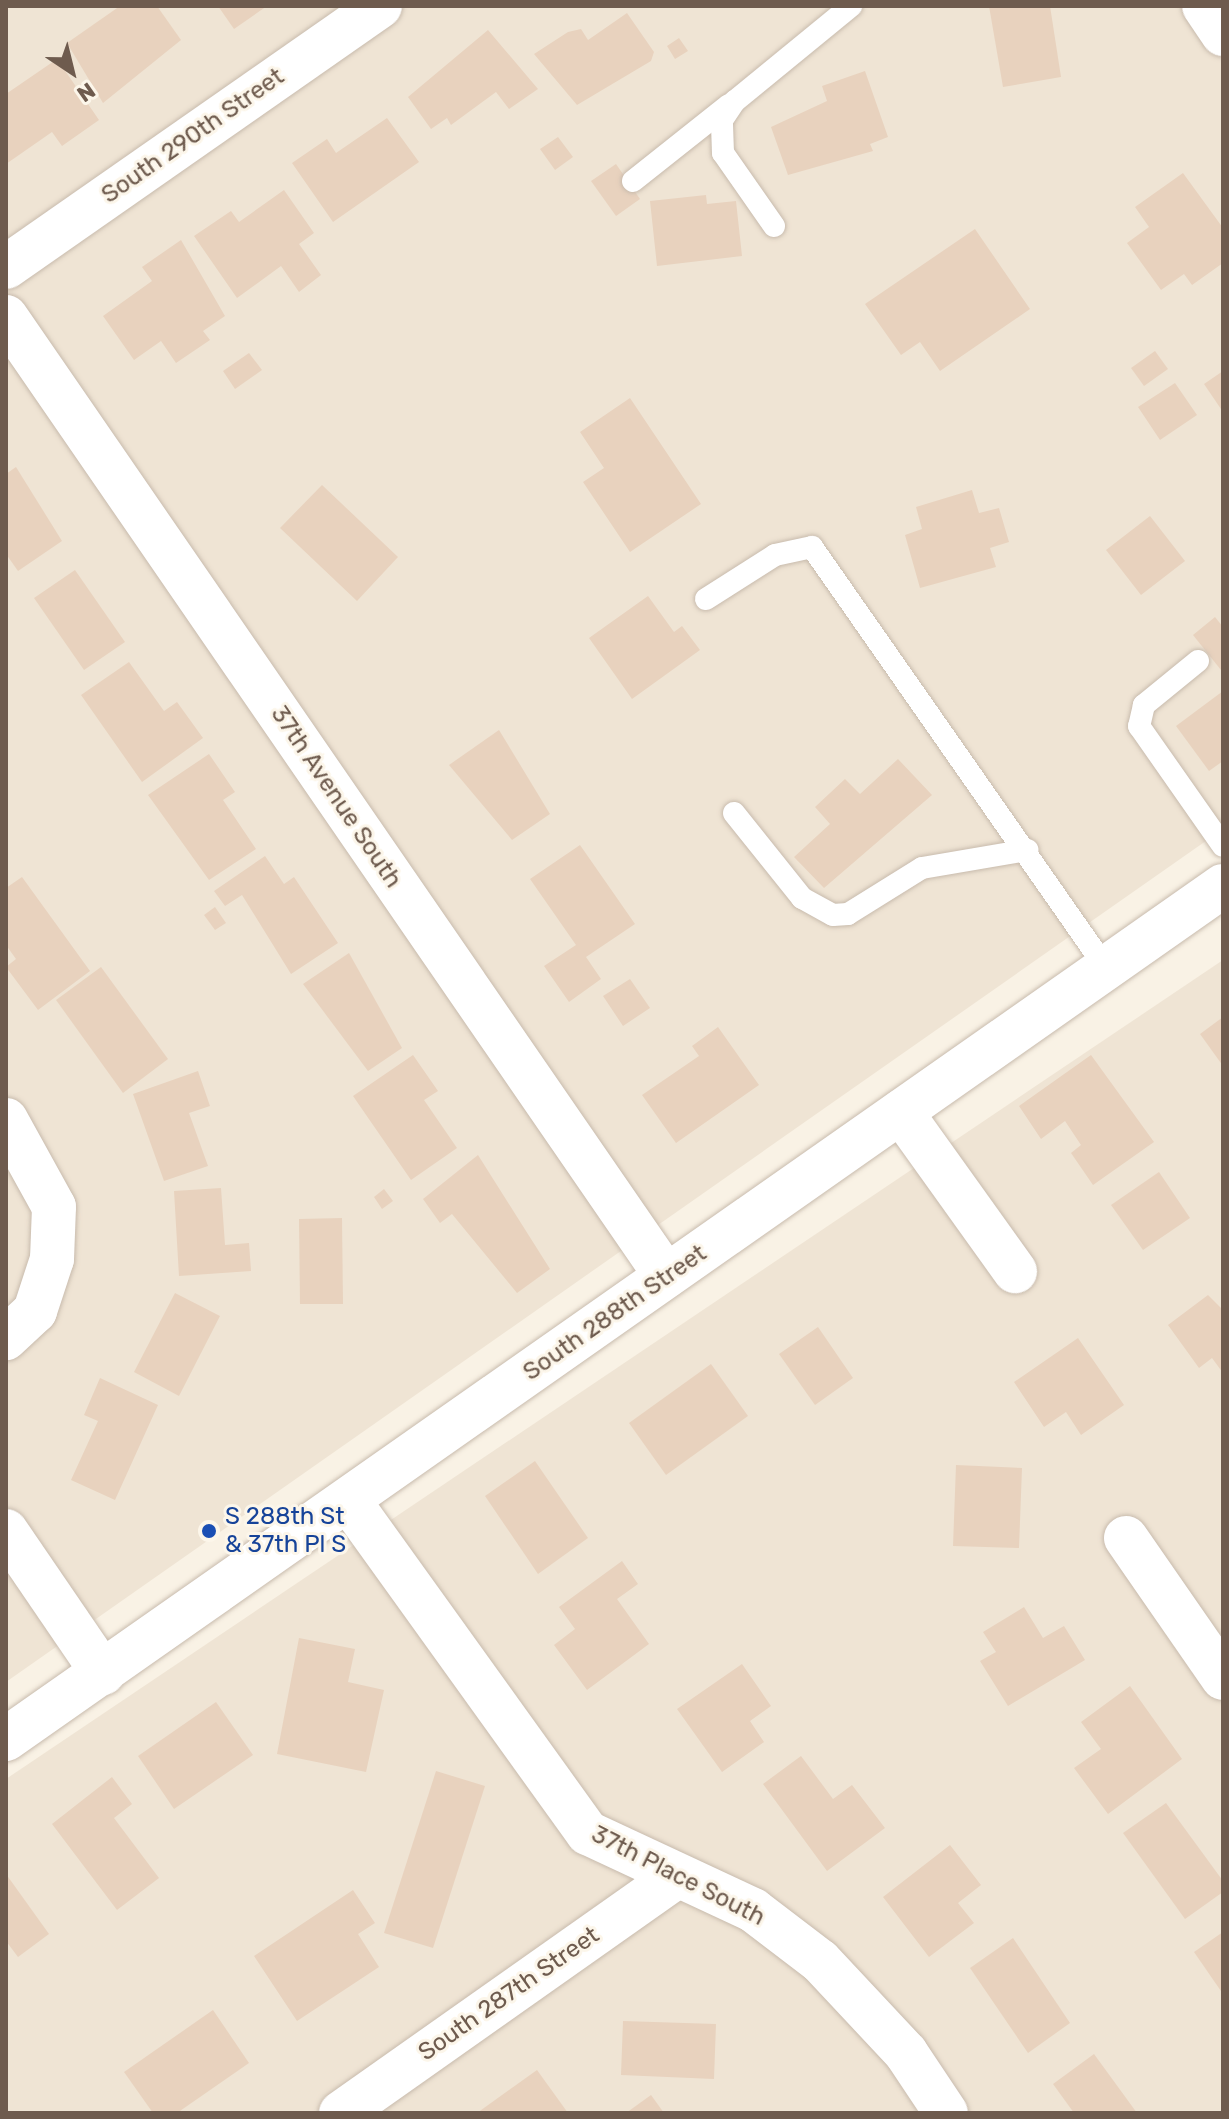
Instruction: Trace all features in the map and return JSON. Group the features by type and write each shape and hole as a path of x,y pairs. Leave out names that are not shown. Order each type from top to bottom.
{"street":[{"name":"South 290th Street","path":"6,267 380,6"},
{"path":"1204,6 1223,34"},
{"name":"37th Avenue South","path":"6,317 666,1276"},
{"name":"South 288th Street","path":"6,1739 1223,886"},
{"path":"901,1112 1015,1271"},
{"path":"6,1120 54,1207 52,1259 35,1311 6,1338"},
{"name":"37th Place South","path":"349,1501 560,1801 588,1833 753,1910 820,1961 906,2053 946,2113"},
{"path":"6,1531 103,1673"},
{"path":"1126,1538 1223,1678"},
{"name":"South 287th Street","path":"341,2113 677,1876"}],"lane":[{"path":"633,181 851,6"},
{"path":"718,138 735,101"},
{"path":"689,137 718,138"},
{"path":"718,138 774,226"},
{"path":"706,599 775,555 812,547 1027,850 1106,968"},
{"path":"1198,661 1144,705 1139,726 1223,846"},
{"path":"734,813 802,898 833,915 848,914 922,868 1027,850"}],"shaded area":[{"path":"6,6 1223,6 1223,829 6,1682"},
{"path":"1223,960 1223,2113 6,2113 6,1779"}],"building":[{"path":"120,6 157,6 181,40 103,103 67,43"},
{"path":"218,6 267,6 234,29"},
{"path":"989,6 1050,6 1061,77 1003,87"},
{"path":"627,13 654,52 651,61 577,105 534,54 568,32 581,29 588,40"},
{"path":"488,30 538,89 509,109 496,92 451,125 447,118 431,129 408,97"},
{"path":"679,38 688,51 675,59 667,46"},
{"path":"57,59 99,120 62,146 52,132 6,164 6,94"},
{"path":"865,71 888,137 870,144 873,151 788,175 771,127 827,101 822,86"},
{"path":"387,118 419,162 333,222 292,163 327,139 336,153"},
{"path":"558,137 573,157 555,170 540,149"},
{"path":"616,164 640,199 616,216 591,181"},
{"path":"1183,173 1223,228 1223,263 1192,285 1184,274 1161,290 1127,243 1149,227 1135,207"},
{"path":"284,190 314,233 299,244 321,275 299,292 281,266 237,298 194,236 231,211 239,222"},
{"path":"706,195 707,204 736,201 742,256 657,266 650,201"},
{"path":"975,229 1030,309 940,371 920,342 901,355 865,304"},
{"path":"181,240 225,316 203,331 210,340 176,363 161,341 134,360 103,316 152,281 142,267"},
{"path":"1155,351 1168,369 1144,386 1131,368"},
{"path":"249,353 262,370 235,389 223,371"},
{"path":"1223,371 1223,412 1204,384"},
{"path":"1175,383 1197,415 1160,440 1138,407"},
{"path":"630,398 701,504 630,552 583,482 604,468 580,432"},
{"path":"16,467 62,541 18,571 6,554 6,474"},
{"path":"322,485 398,557 357,601 280,528"},
{"path":"972,490 979,513 999,508 1009,542 990,548 996,567 920,588 905,535 922,529 916,507"},
{"path":"1150,516 1185,561 1141,595 1106,550"},
{"path":"75,570 125,642 84,670 34,598"},
{"path":"648,596 674,632 682,626 700,650 632,699 589,638"},
{"path":"1215,617 1223,627 1221,670 1193,635"},
{"path":"129,662 164,711 177,702 203,738 142,782 81,695"},
{"path":"1223,691 1223,761 1209,771 1176,726"},
{"path":"499,730 550,814 512,840 449,765"},
{"path":"209,754 235,792 223,800 256,849 209,880 148,795"},
{"path":"898,759 932,795 824,888 794,857 830,824 815,807 845,779 860,794"},
{"path":"580,845 635,924 586,957 601,979 569,1002 544,966 576,945 530,879"},
{"path":"265,856 284,884 294,877 338,943 291,974 242,895 225,906 214,891"},
{"path":"22,877 90,971 38,1010 6,967 16,959 6,945 6,888"},
{"path":"215,907 226,923 215,930 204,915"},
{"path":"349,953 402,1048 368,1071 303,984"},
{"path":"101,967 168,1059 123,1093 56,1000"},
{"path":"630,979 650,1008 623,1026 603,996"},
{"path":"1223,1017 1223,1066 1200,1034"},
{"path":"718,1027 759,1085 676,1143 642,1095 699,1056 692,1046"},
{"path":"413,1055 438,1091 424,1100 457,1148 411,1180 353,1096"},
{"path":"1091,1055 1154,1142 1093,1185 1071,1153 1081,1145 1065,1121 1041,1139 1019,1106"},
{"path":"198,1071 210,1106 189,1113 208,1166 164,1181 133,1094"},
{"path":"478,1155 550,1269 517,1293 452,1214 440,1223 423,1199"},
{"path":"1159,1172 1190,1218 1143,1250 1111,1205"},
{"path":"221,1188 225,1245 249,1243 251,1271 179,1276 174,1191"},
{"path":"384,1189 393,1201 382,1209 374,1197"},
{"path":"342,1218 343,1304 300,1304 299,1219"},
{"path":"175,1293 220,1316 179,1396 134,1372"},
{"path":"1208,1295 1223,1310 1223,1373 1212,1358 1199,1368 1168,1325"},
{"path":"818,1327 853,1378 815,1405 779,1354"},
{"path":"1078,1338 1124,1405 1081,1435 1066,1412 1044,1427 1014,1382"},
{"path":"711,1364 748,1416 666,1475 629,1423"},
{"path":"100,1378 158,1405 115,1500 71,1480 98,1421 84,1415"},
{"path":"535,1461 588,1538 538,1574 485,1496"},
{"path":"956,1465 1022,1468 1019,1548 953,1546"},
{"path":"622,1561 638,1584 617,1599 649,1644 587,1690 554,1645 575,1629 559,1607"},
{"path":"1024,1607 1043,1638 1064,1626 1085,1660 1008,1706 980,1661 996,1652 983,1632"},
{"path":"299,1638 355,1649 348,1682 384,1690 366,1772 277,1754"},
{"path":"742,1664 771,1706 750,1721 764,1742 722,1772 677,1709"},
{"path":"1130,1686 1182,1759 1108,1814 1074,1768 1101,1749 1081,1722"},
{"path":"216,1702 253,1755 174,1809 138,1756"},
{"path":"801,1756 833,1799 852,1785 885,1828 827,1871 763,1784"},
{"path":"436,1771 485,1786 433,1948 384,1933"},
{"path":"112,1777 132,1804 114,1818 159,1878 117,1910 52,1824"},
{"path":"1166,1803 1223,1881 1223,1892 1185,1919 1123,1833"},
{"path":"950,1845 981,1885 958,1903 974,1923 929,1957 883,1897"},
{"path":"6,1874 49,1934 18,1957 6,1941"},
{"path":"353,1890 375,1923 358,1934 379,1967 297,2021 254,1956"},
{"path":"1223,1932 1223,1994 1194,1952"},
{"path":"1013,1938 1070,2023 1028,2053 970,1968"},
{"path":"213,2010 249,2063 177,2113 153,2113 124,2072"},
{"path":"623,2021 716,2024 714,2079 621,2075"},
{"path":"1094,2054 1137,2113 1074,2113 1053,2084"},
{"path":"537,2070 568,2113 477,2113"},
{"path":"651,2095 664,2113 626,2113"}],"place":[{"name":"S 288th St & 37th Pl S","path":"209,1531"}]}
